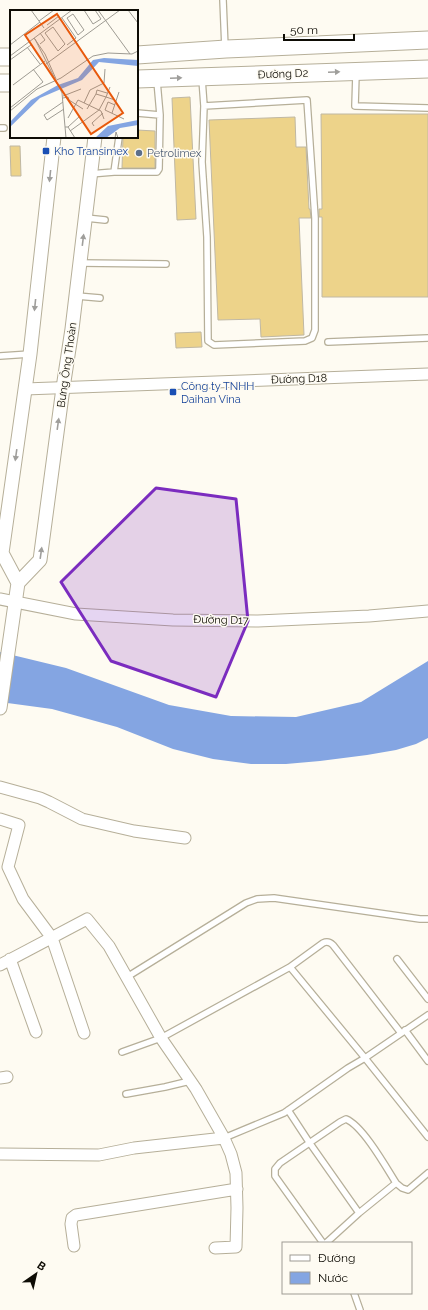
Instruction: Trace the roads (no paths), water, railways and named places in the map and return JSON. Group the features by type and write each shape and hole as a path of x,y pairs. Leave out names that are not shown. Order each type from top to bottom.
{"main road":[{"path":"143,55 156,48 191,46 203,50 428,38"},
{"path":"0,64 10,63"},
{"name":"Đường D2","path":"138,79 428,69"},
{"path":"0,84 10,83"}],"street":[{"path":"0,708 18,583 2,553 30,354 54,138"},
{"name":"Bưng Ông Thoàn","path":"18,583 40,560 76,296 95,138"},
{"name":"Đường D18","path":"25,389 428,374"},
{"name":"Đường D17","path":"0,599 76,614 173,620 258,621 369,616 428,611"},
{"path":"0,787 40,798 82,819 134,831 185,838"},
{"path":"0,819 19,824 8,867 23,898 52,938 84,1033"},
{"path":"36,1032 5,962 87,919 109,946 161,1038 190,1080 224,1138 231,1154 236,1174 237,1189 236,1247 216,1248"},
{"path":"0,1154 99,1155 134,1148 224,1138"},
{"path":"74,1246 71,1224 72,1218 76,1215 237,1189"}],"lane":[{"path":"223,0 226,49"},
{"path":"356,71 355,106 428,108"},
{"path":"202,77 204,106 202,162 207,236 208,341 214,346 305,341 312,338 315,330 315,218 307,100 204,106"},
{"path":"90,174 114,172 157,172 159,169 160,115 157,79"},
{"path":"138,113 160,115"},
{"path":"114,172 119,138"},
{"path":"85,218 105,220"},
{"path":"80,263 166,264"},
{"path":"76,296 100,298"},
{"path":"328,342 428,338"},
{"path":"0,356 30,354"},
{"path":"126,977 246,903 257,899 274,898 420,919 428,918"},
{"path":"122,1052 161,1038 290,967 326,941 333,945 428,1061"},
{"path":"397,959 428,999"},
{"path":"290,967 428,1137"},
{"path":"224,1138 284,1113 428,1015"},
{"path":"126,1094 166,1087 190,1080"},
{"path":"288,1110 359,1213"},
{"path":"322,1242 275,1176 275,1169 280,1163 309,1142 346,1119 352,1121 367,1139 396,1183 402,1188 408,1190 428,1173"},
{"path":"327,1242 359,1213 396,1183"},
{"path":"354,1294 360,1310"}],"water":[{"path":"0,652 66,668 169,705 231,716 296,717 361,702 428,661 428,738 416,744 396,750 320,761 286,764 251,764 213,759 173,749 117,727 52,709 0,702"}],"place":[{"name":"Kho Transimex","path":"46,151"},
{"name":"Petrolimex","path":"139,153"},
{"name":"Công ty TNHH Daihan Vina","path":"173,392"}]}
